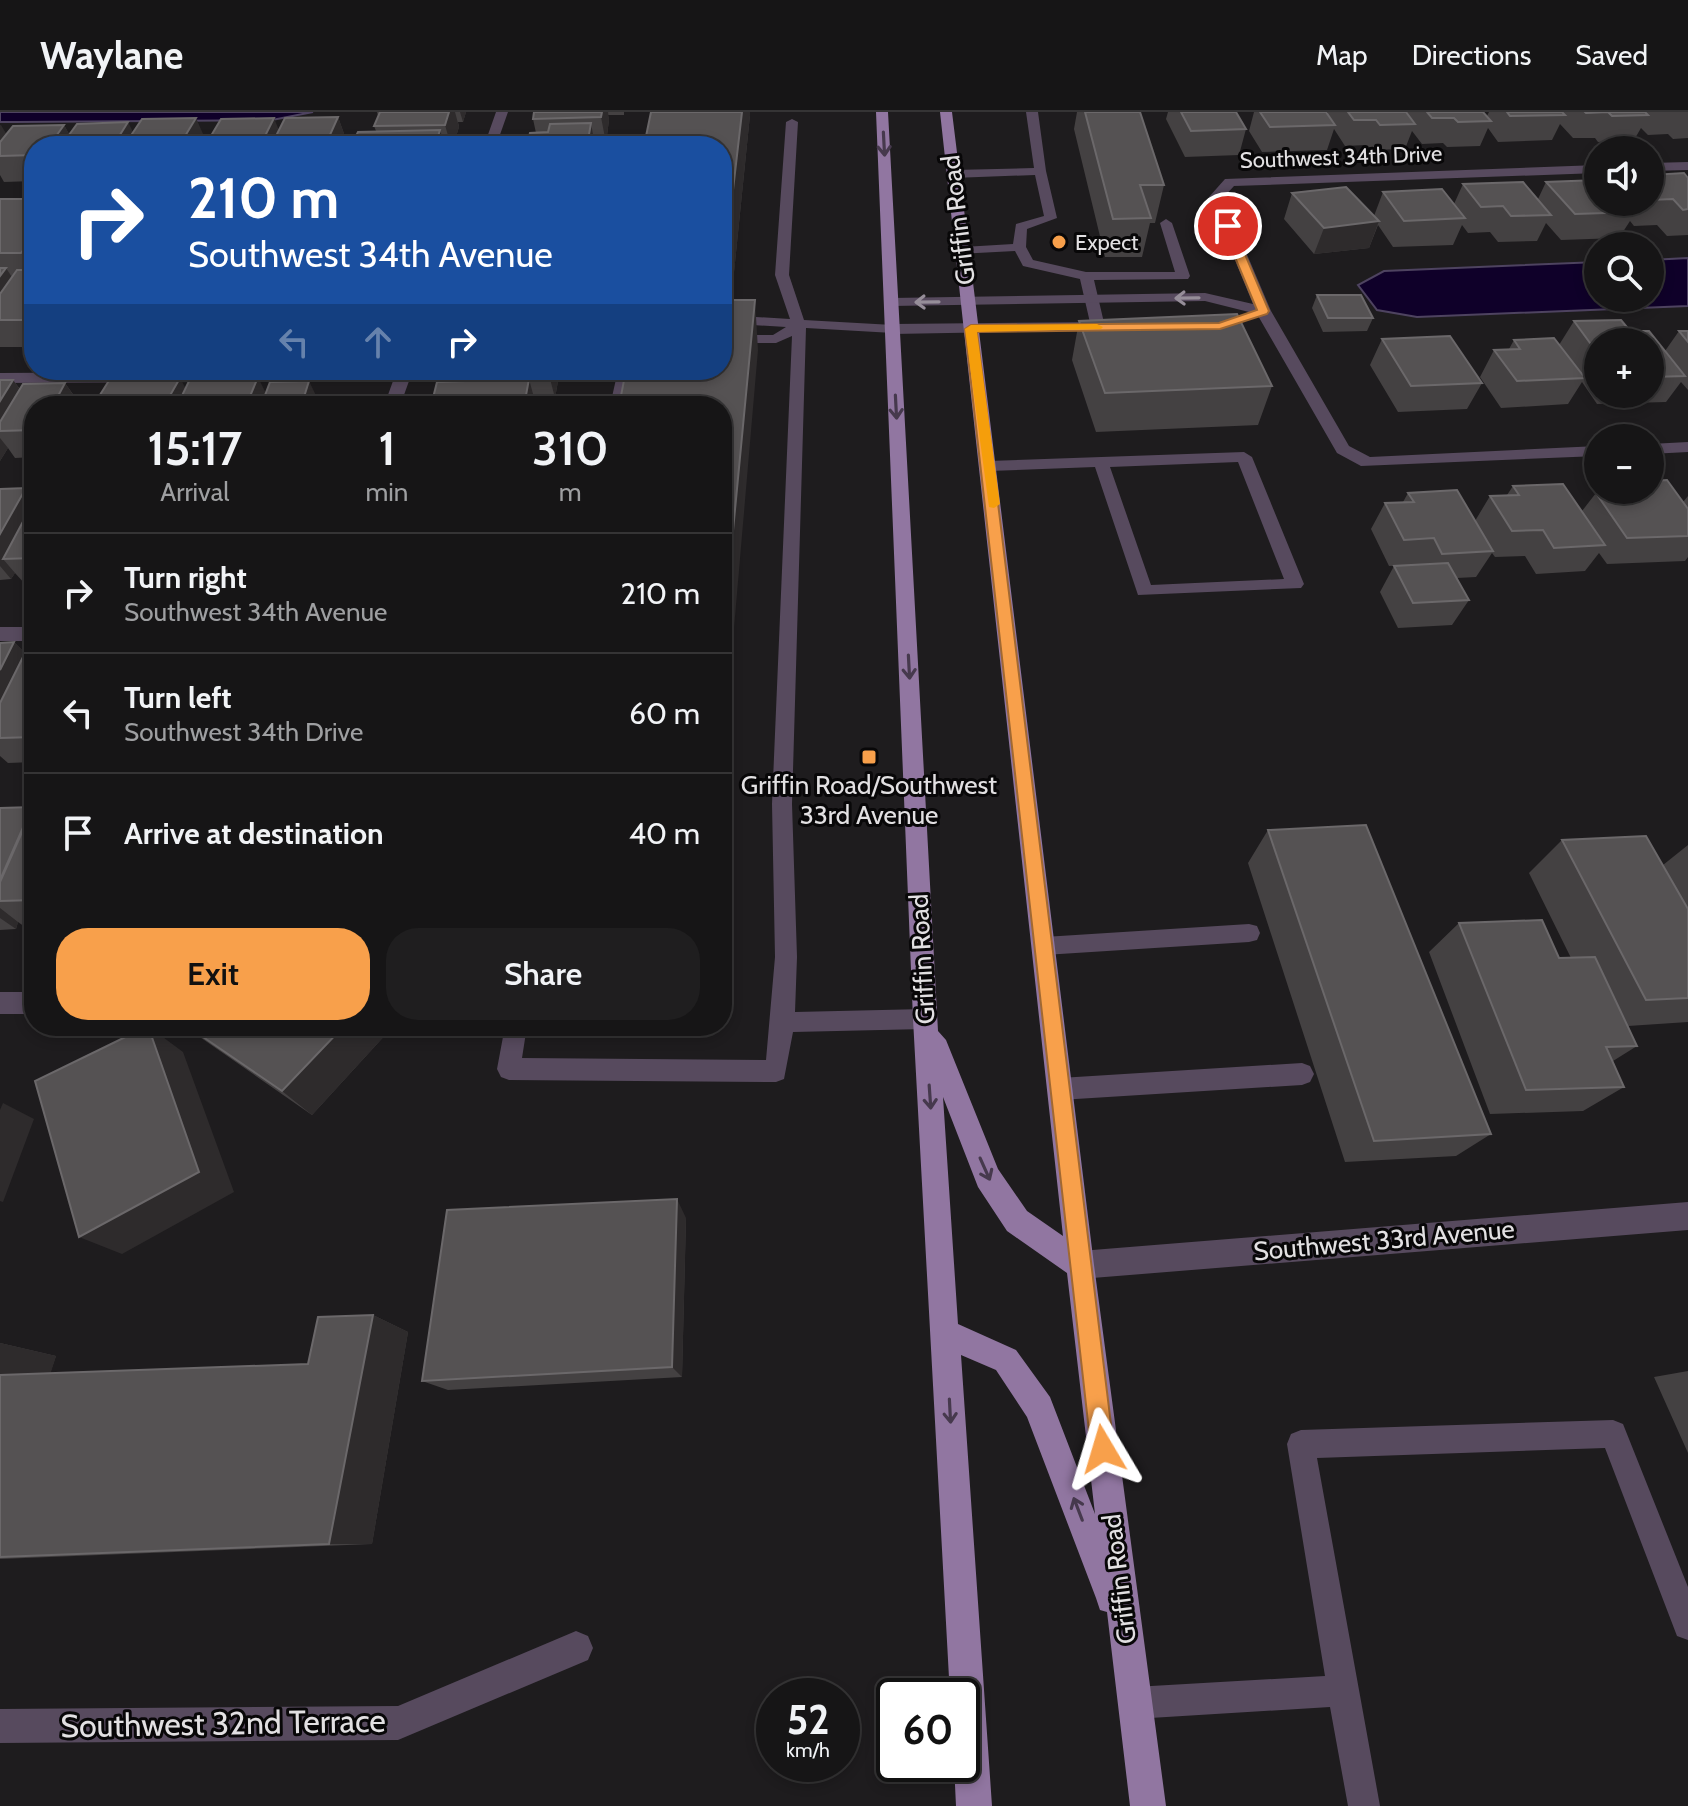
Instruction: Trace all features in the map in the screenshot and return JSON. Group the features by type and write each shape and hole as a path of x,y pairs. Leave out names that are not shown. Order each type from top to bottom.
{"main road":[{"name":"Griffin Road","path":"882,112 925,1019 974,1806"},
{"name":"Griffin Road","path":"946,112 1080,1265 1148,1806"},
{"path":"925,1019 988,1178 1017,1221 1080,1265"},
{"path":"946,1333 1006,1360 1039,1408 1125,1634"}],"street":[{"path":"494,136 502,112"},
{"path":"1664,167 1688,166"},
{"name":"Southwest 34th Drive","path":"1263,311 1216,197 1230,182 1584,169"},
{"path":"891,302 1205,297 1263,311 1343,449 1367,462 1584,452"},
{"path":"1234,321 1263,311"},
{"path":"893,329 1129,327"},
{"path":"0,378 24,378"},
{"path":"1664,448 1688,447"},
{"path":"0,634 24,634"},
{"path":"0,1003 24,1003"},
{"name":"Southwest 33rd Avenue","path":"1080,1265 1688,1216"},
{"name":"Southwest 32nd Terrace","path":"0,1726 398,1723 576,1648"}],"lane":[{"path":"1032,112 1040,171 1051,218 1021,227 1019,247 1028,263 1086,276 1183,276 1166,223"},
{"path":"514,1036 509,1069 776,1071 783,1022 786,957 782,804 799,325 782,275 792,122"},
{"path":"953,174 1040,171"},
{"path":"963,251 1019,247"},
{"path":"1086,276 1098,327"},
{"path":"732,320 893,329"},
{"path":"732,339 776,339 799,325"},
{"path":"989,466 1101,462 1244,457 1295,584 1144,591 1101,462"},
{"path":"1044,946 1249,933"},
{"path":"783,1022 925,1019"},
{"path":"1060,1089 1302,1074"},
{"path":"1364,1806 1301,1444 1613,1434 1688,1625"},
{"path":"1134,1703 1343,1691"}],"shaded area":[{"path":"0,112 313,112 272,120 0,122"},
{"path":"1688,258 1688,306 1664,307 1664,259"},
{"path":"1584,263 1584,310 1417,317 1377,310 1358,285 1384,271"}],"building":[{"path":"380,112 449,112 445,125 374,126"},
{"path":"534,112 602,112 601,117 533,119"},
{"path":"651,112 742,112 732,199 732,136 646,136"},
{"path":"1085,112 1140,112 1164,185 1140,185 1151,218 1113,219"},
{"path":"1181,112 1236,112 1246,129 1191,131"},
{"path":"1260,112 1326,112 1335,125 1270,127"},
{"path":"1348,112 1406,112 1415,124 1380,125 1376,120 1354,120"},
{"path":"1427,112 1483,112 1491,121 1458,122 1454,118 1432,118"},
{"path":"1507,112 1562,112 1565,115 1510,116"},
{"path":"1608,112 1645,112 1648,115 1612,116"},
{"path":"338,117 329,136 276,136 285,118"},
{"path":"196,118 185,136 131,136 142,119"},
{"path":"274,118 265,136 211,136 221,119"},
{"path":"128,122 119,136 68,136 77,124"},
{"path":"591,123 589,136 529,136 530,133 548,132 550,124"},
{"path":"64,125 56,136 24,136 24,155 0,156 0,142 13,126"},
{"path":"440,130 438,136 356,136 358,132"},
{"path":"1684,173 1688,178 1688,209 1683,210 1673,199 1664,199 1664,174"},
{"path":"1584,181 1584,214 1575,214 1546,182"},
{"path":"1523,182 1551,215 1511,216 1503,206 1481,207 1463,184"},
{"path":"1346,187 1379,221 1324,228 1292,193"},
{"path":"1442,189 1465,218 1404,221 1383,192"},
{"path":"0,199 24,199 24,249 21,253 0,253"},
{"path":"17,270 24,270 24,320 0,320 0,294"},
{"path":"1317,295 1361,295 1373,318 1328,318"},
{"path":"732,300 755,300 732,541 732,396 621,396 624,380 732,380"},
{"path":"1237,314 1272,386 1105,393 1079,321"},
{"path":"1621,320 1628,328 1584,328 1584,335 1574,321"},
{"path":"1679,331 1688,331 1688,342"},
{"path":"1450,336 1482,383 1411,386 1382,339"},
{"path":"1554,338 1584,378 1517,381 1494,350 1520,349 1514,340"},
{"path":"1664,350 1685,376 1664,377"},
{"path":"0,380 13,380 0,401"},
{"path":"109,380 179,380 170,396 99,396"},
{"path":"190,380 257,380 250,396 182,396"},
{"path":"529,380 526,396 434,396 437,382"},
{"path":"309,381 304,396 265,396 270,382"},
{"path":"65,383 58,396 24,396 24,430 0,431 0,422 23,384"},
{"path":"1664,480 1667,480 1688,509 1688,536 1627,538 1604,504 1664,504"},
{"path":"1563,484 1605,545 1554,548 1543,530 1512,531 1490,496 1519,495 1513,486"},
{"path":"24,488 0,534 0,489"},
{"path":"1457,490 1493,551 1442,554 1434,538 1404,540 1385,503 1414,502 1408,493"},
{"path":"24,520 24,558 3,559"},
{"path":"1448,563 1469,600 1413,603 1394,566"},
{"path":"14,642 0,670 0,643"},
{"path":"24,655 24,737 0,738 0,703"},
{"path":"24,807 24,825 0,880 0,808"},
{"path":"1366,825 1491,1134 1374,1141 1268,830"},
{"path":"24,828 24,900 0,901 0,882"},
{"path":"1646,836 1688,909 1688,998 1646,1000 1562,840"},
{"path":"1542,920 1559,958 1595,957 1637,1046 1606,1047 1624,1087 1526,1090 1459,923"},
{"path":"127,1036 151,1036 199,1172 79,1237 35,1081"},
{"path":"202,1036 334,1036 282,1091"},
{"path":"677,1199 672,1367 422,1381 447,1210"},
{"path":"373,1315 329,1544 0,1557 0,1375 308,1364 318,1317"}],"slow traffic":[{"path":"994,504 971,329 1097,327"}],"place":[{"name":"Expect","path":"1059,242"},
{"name":"Griffin Road/Southwest 33rd Avenue","path":"869,757"}],"route":[{"path":"1103,1449 971,329 1220,326 1263,311 1228,226"}]}
